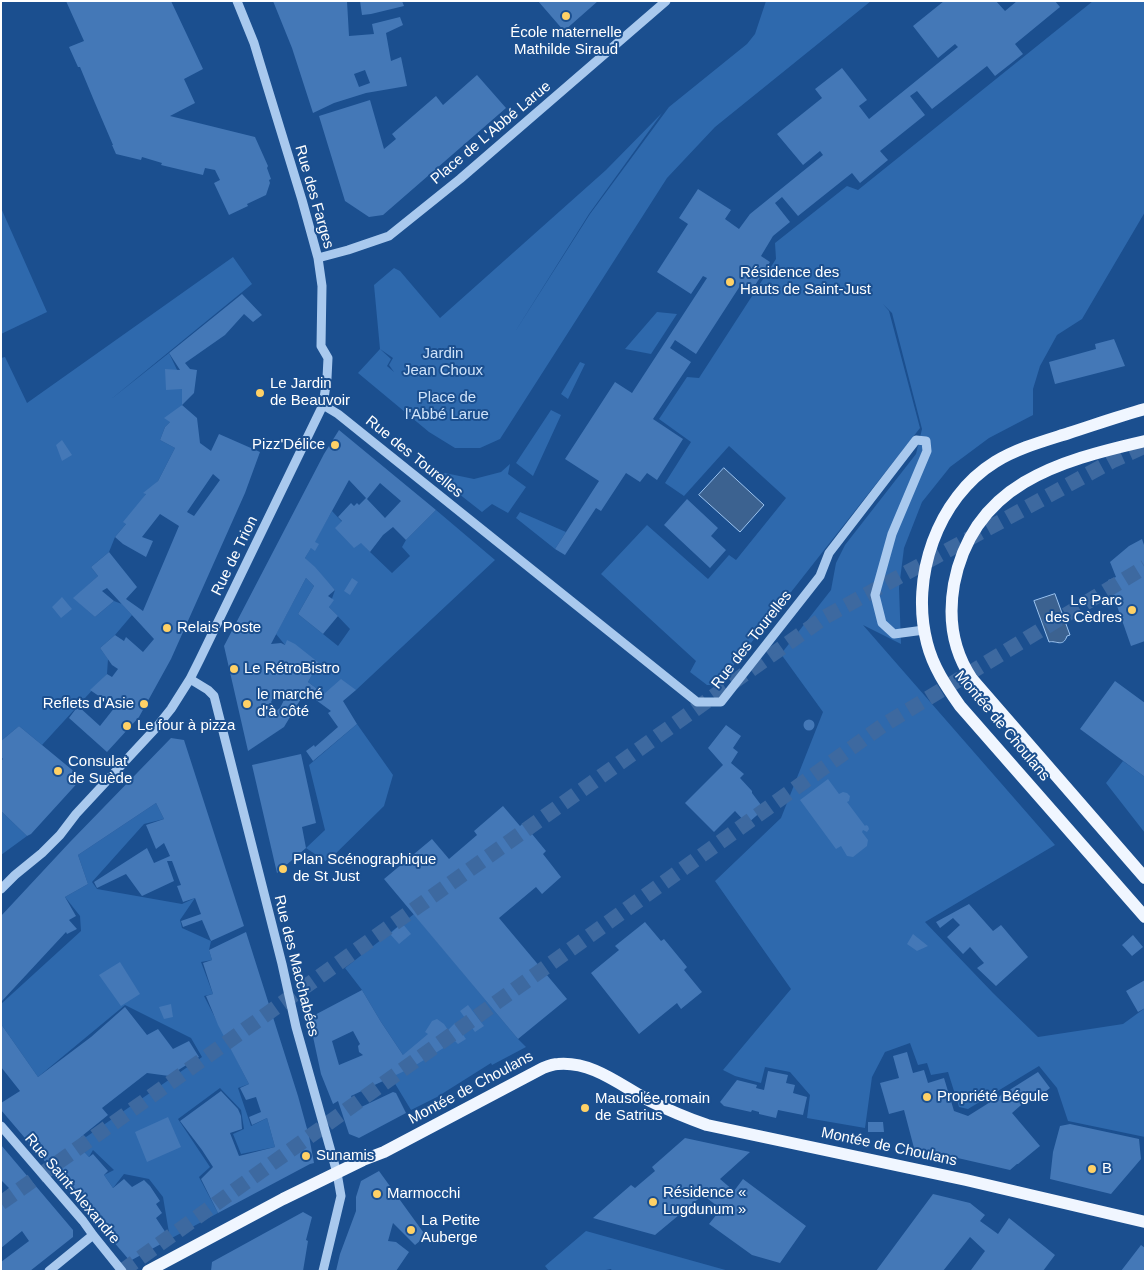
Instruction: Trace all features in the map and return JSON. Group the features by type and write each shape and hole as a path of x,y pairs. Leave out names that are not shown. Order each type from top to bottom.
{"main road":[{"name":"Montée de Choulans","path":"1145,408 1040,442 1011,454 993,464 964,489 950,507 930,549 923,585 922,604 927,643 939,675 960,706 1145,917"},
{"name":"Montée de Choulans","path":"1145,441 1104,450 1059,466 1026,480 1002,497 984,515 962,557 952,594 952,615 956,646 962,664 972,679 1145,878"},
{"name":"Montée de Choulans","path":"148,1271 283,1199 384,1152 544,1068 557,1064 574,1064 593,1069 649,1101 707,1125 966,1180 1145,1222"}],"street":[{"name":"Rue des Farges","path":"237,1 258,56 318,258 322,286 321,346 328,358 323,405"},
{"name":"Place de L'Abbé Larue","path":"318,258 390,236 460,179 666,1"},
{"name":"Rue des Tourelles","path":"323,405 338,414 696,702 721,702 820,576 829,553 916,440 926,441 927,452 892,534 875,595 882,623 894,634 924,630"},
{"name":"Rue de Trion","path":"1,889 14,875 42,853 60,835 76,814 155,729 171,709 190,679 323,405"},
{"name":"Rue des Macchabées","path":"190,679 214,696 282,964 296,1028 337,1173 341,1196 323,1271"},
{"name":"Rue Saint-Alexandre","path":"1,1126 83,1221 122,1271"},
{"path":"49,1271 93,1235"}],"green space":[{"path":"766,1 871,1 715,127 667,178 500,439 480,448 455,448 429,432 358,373 380,349 374,285 394,268 400,271 440,318 606,170 662,113 589,214 513,335 590,214 669,107 747,44 755,34","holes":["380,349 393,358 389,365 394,372 387,366 391,359"]},
{"path":"1093,1 1145,1 1145,212 1082,319 1057,335 1040,366 1033,389 1033,415 989,438 950,467 922,502 904,548 899,588 901,644 863,625 1055,845 925,922 1038,1037 1123,1024 1145,1008 1145,1137 1068,1121 1057,1088 1039,1066 968,1109 959,1107 948,1072 931,1075 927,1063 918,1065 910,1043 885,1052 872,1077 865,1128 807,1118 810,1095 790,1072 765,1067 761,1083 735,1076 723,1070 791,989 715,881 781,818 823,712 781,654 831,590 836,563 845,545 916,454 922,429 892,313 883,304 889,311 920,428 718,685 707,685 690,672 696,661 601,574 647,525 708,579 729,555 736,560 786,498 729,446 684,496 665,483 691,442 659,419 687,377 699,378 776,259 775,243 847,186 858,190"},
{"path":"1,208 47,312 1,334"},
{"path":"233,257 252,284 110,400 169,353 179,374 182,389 182,405 165,427 160,440 175,448 158,481 146,494 115,537 109,552 91,567 98,576 74,598 95,617 114,601 122,604 132,615 115,635 100,648 108,659 107,674 42,745 19,726 1,741 1,358 5,357 27,403"},
{"path":"657,312 677,314 651,354 625,349"},
{"path":"580,362 585,364 568,399 561,394"},
{"path":"551,410 561,415 533,476 516,463"},
{"path":"510,464 508,474 526,487 508,513 492,504 482,512 440,479 441,475 445,473 474,479 501,472"},
{"path":"436,510 495,560 356,690 324,694 308,682 319,663 285,645 276,634 306,578 314,586 298,614 338,646 350,629 329,607 335,590 305,558 332,511 392,573 410,556 402,547 406,540"},
{"path":"520,512 566,532 555,549 516,518"},
{"path":"357,724 393,775 384,806 327,862 306,848 325,830 309,765"},
{"path":"1123,761 1145,777 1145,833 1106,783"},
{"path":"156,803 164,819 144,824 92,882 97,889 182,904 195,898 180,920 182,928 211,941 209,950 212,960 201,962 213,994 204,996 249,1084 238,1088 251,1126 267,1118 275,1147 241,1154 233,1134 244,1129 241,1110 220,1088 178,1119 210,1167 199,1177 218,1213 170,1239 163,1197 149,1179 124,1174 113,1188 104,1175 114,1170 93,1150 89,1157 76,1143 82,1136 74,1129 86,1137 202,1057 191,1038 125,1005 38,1077 1,1024 1,1004 81,931 80,916 65,897 88,884 78,855"},
{"path":"1,811 27,836 1,855"},
{"path":"414,914 526,1047 492,1065 491,1063 437,1097 411,1110 391,1077 403,1055 362,990 345,968"},
{"path":"586,1231 729,1271 612,1271 611,1269 601,1271 549,1271 545,1266"}],"shaded area":[{"path":"724,468 764,505 740,532 699,495"},
{"path":"1055,594 1070,635 1061,643 1049,642 1034,601"}],"building":[{"path":"66,1 171,1 203,69 184,79 195,103 170,116 255,137 268,166 271,179 269,180 270,183 266,195 229,215 214,183 220,180 215,170 205,168 203,175 161,165 162,163 142,157 141,160 116,154 80,67 78,67 69,47 84,41"},
{"path":"273,1 347,1 349,36 374,34 372,24 400,17 403,25 386,33 391,61 401,57 407,86 366,93 334,103 313,113 292,48","holes":["365,70 370,83 359,87 354,74"]},
{"path":"360,1 402,1 404,6 362,15"},
{"name":"École maternelle Mathilde Siraud","path":"538,1 598,1 564,31"},
{"name":"Résidence des Hauts de Saint-Just","path":"944,1 996,1 1005,11 1017,1 1055,1 1060,7 1015,44 1023,54 995,76 987,66 932,109 917,91 910,96 925,115 880,151 888,160 860,183 852,173 798,216 782,197 775,203 790,222 773,236 761,256 770,262 750,293 740,286 696,354 675,340 670,348 691,362 653,419 683,439 657,480 647,473 640,482 626,473 601,511 596,508 565,555 555,549 599,481 565,459 615,382 632,393 707,278 703,276 691,294 657,272 688,224 679,218 698,189 731,210 725,219 739,229 750,214 823,155 820,151 803,165 777,134 822,98 815,89 842,68 867,100 859,106 869,119 958,47 955,44 938,58 913,26"},
{"path":"477,75 506,108 383,215 369,217 345,201 319,116 370,100 384,149 396,139 392,134 436,96 443,105"},
{"path":"242,294 262,315 253,322 244,314 225,335 185,363 190,369 197,370 194,393 182,405 182,389 166,390 165,369 180,370 169,353"},
{"path":"1114,339 1125,366 1055,384 1049,362 1096,349 1095,344"},
{"path":"182,405 197,418 200,443 211,451 219,434 260,452 245,493 171,659 139,717 107,752 69,718 78,706 100,726 115,707 90,690 107,674 112,677 118,669 112,665 100,648 115,635 124,641 126,637 143,652 154,639 107,588 102,591 114,601 95,617 73,598 98,576 91,567 109,552 137,587 126,599 143,611 179,526 160,514 142,537 153,541 146,557 123,544 115,537 126,524 123,522 146,494 143,493 158,481 175,448 160,440 165,427 170,422 164,418","holes":["213,474 220,480 194,516 187,512"]},
{"path":"339,430 436,510 406,540 393,527 383,535 370,552 361,543 354,548 335,528 342,521 338,517 351,503 354,506 357,503 359,505 366,498 349,480 315,542 319,544 315,551 311,548 305,558 335,590 328,596 334,600 329,607 338,616 323,634 298,614 314,586 306,578 271,644 281,643 285,645 287,640 319,663 308,682 324,694 341,679 356,690 343,701 357,724 313,761 306,751 314,745 315,747 338,727 328,713 331,711 305,692 284,727 248,751 224,646 324,454","holes":["380,483 401,501 385,518 367,499","277,690 286,696 280,708 276,711 271,702"]},
{"path":"62,440 72,455 62,461 56,445"},
{"path":"687,499 718,528 711,536 726,550 710,568 664,525"},
{"name":"Le Parc des Cèdres","path":"1142,539 1145,548 1145,641 1131,646 1108,580 1116,577 1110,562 1129,546"},
{"path":"352,578 358,582 350,595 344,591"},
{"path":"62,597 72,609 61,618 52,607"},
{"path":"1115,681 1145,703 1145,777 1080,729"},
{"path":"807,720 811,720 814,725 813,729 807,730 804,727 804,723"},
{"path":"726,725 741,736 733,748 738,752 731,763 744,774 740,778 752,791 764,809 747,824 735,811 714,832 685,803 723,765 708,748"},
{"path":"19,726 82,778 31,834 27,836 1,811 1,761 3,759 1,757 1,741"},
{"path":"171,738 184,740 244,926 211,941 202,920 183,927 181,921 201,914 195,898 183,902 177,886 181,885 172,861 167,861 174,881 142,896 126,874 97,888 94,882 147,848 154,863 170,856 164,843 156,849 146,825 164,819 156,803 78,855 88,884 65,897 76,916 69,920 77,929 67,934 66,932 1,1002 1,916"},
{"path":"301,754 316,823 302,827 306,848 277,873 252,765"},
{"path":"828,779 839,794 843,792 850,796 847,802 869,829 867,832 863,830 862,832 868,840 867,846 853,857 847,856 841,846 836,849 800,800"},
{"path":"503,806 520,826 523,823 546,851 543,854 561,877 542,894 536,887 499,918 567,999 518,1039 384,879 432,839 449,859 477,835 474,831"},
{"path":"969,904 993,931 1001,925 1028,957 996,986 977,968 984,963 970,947 963,954 947,937 960,925 953,918 940,928 936,922"},
{"path":"645,922 661,941 664,939 687,967 684,970 702,992 681,1009 677,1003 639,1034 591,973 619,950 615,946"},
{"path":"402,923 411,934 399,944 390,934"},
{"path":"246,932 298,1096 314,1163 218,1213 201,1179 213,1167 180,1121 221,1091 238,1109 241,1116 242,1129 230,1133 239,1156 275,1147 267,1118 252,1125 249,1117 261,1112 256,1097 246,1100 240,1088 249,1084 218,1025 206,996 213,994 203,963 212,960 209,950"},
{"path":"913,934 928,946 917,951 907,944"},
{"path":"1133,935 1143,947 1132,956 1122,945"},
{"path":"120,962 140,994 121,1006 99,975"},
{"path":"1145,980 1145,1008 1138,1012 1126,991"},
{"path":"362,990 403,1055 428,1034 425,1032 432,1021 437,1019 448,1030 455,1023 466,1039 458,1044 455,1041 411,1068 351,1096 357,1109 393,1092 396,1093 406,1113 359,1138 349,1134 338,1101 333,1104 321,1074 309,1018","holes":["353,1031 360,1044 358,1046 359,1052 363,1055 339,1065 332,1041"]},
{"path":"171,1004 173,1017 164,1019 159,1007"},
{"path":"468,1005 484,1026 475,1032 460,1011"},
{"path":"125,1007 147,1035 158,1029 173,1049 189,1041 199,1057 169,1076 147,1073 102,1108 108,1115 76,1143 89,1157 93,1154 108,1171 104,1175 113,1188 124,1179 132,1187 144,1180 160,1201 156,1204 162,1213 156,1218 170,1239 130,1261 1,1110 1,1103 20,1091 1,1067 1,1024 38,1077 91,1037"},
{"path":"907,1052 913,1073 924,1070 928,1083 944,1078 954,1111 968,1116 1038,1072 1050,1088 1041,1095 1037,1091 1012,1113 1040,1146 1010,1170 914,1148 904,1110 889,1114 880,1083 899,1078 893,1056"},
{"path":"768,1071 788,1075 786,1083 795,1085 793,1093 807,1097 803,1115 778,1110 776,1118 759,1114 759,1112 752,1110 751,1112 724,1106 720,1102 737,1080 757,1085 756,1088 764,1090"},
{"path":"168,1117 181,1147 147,1162 135,1132"},
{"path":"868,1122 883,1122 884,1132 868,1132"},
{"name":"B","path":"1070,1124 1139,1139 1141,1159 1111,1194 1050,1179 1053,1152 1060,1126"},
{"name":"Résidence « Lugdunum »","path":"685,1138 750,1152 720,1179 734,1191 743,1179 806,1226 780,1263 752,1255 709,1224 721,1209 703,1195 655,1235 593,1218 631,1185 635,1188 655,1171 652,1167"},
{"path":"1,1145 73,1230 73,1237 30,1271 1,1271 1,1262 29,1241 22,1231 1,1248 1,1195 9,1188 1,1180"},
{"path":"379,1171 426,1236 415,1245 393,1223 388,1241 396,1242 409,1252 396,1271 336,1271 340,1254 356,1211 356,1197 361,1181"},
{"path":"933,1194 970,1203 985,1215 980,1221 998,1234 1009,1218 1055,1255 1043,1271 972,1271 985,1251 970,1237 943,1271 876,1271"},
{"path":"303,1212 312,1217 306,1240 308,1241 303,1271 211,1271 212,1262"},
{"path":"1141,1245 1145,1248 1145,1271 1121,1271"}],"tunnel":[{"path":"1,1203 825,617 1112,461 1145,446"},
{"path":"122,1271 882,726 1145,567"}],"place":[{"name":"École maternelle Mathilde Siraud","path":"566,16"},
{"name":"Résidence des Hauts de Saint-Just","path":"730,282"},
{"name":"Le Jardin de Beauvoir","path":"260,393"},
{"name":"Pizz'Délice","path":"335,445"},
{"name":"Le Parc des Cèdres","path":"1132,610"},
{"name":"Relais Poste","path":"167,628"},
{"name":"Le RétroBistro","path":"234,669"},
{"name":"Reflets d'Asie","path":"144,704"},
{"name":"le marché d'à côté","path":"247,704"},
{"name":"Le four à pizza","path":"127,726"},
{"name":"Consulat de Suède","path":"58,771"},
{"name":"Plan Scénographique de St Just","path":"283,869"},
{"name":"Propriété Bégule","path":"927,1097"},
{"name":"Mausolée romain de Satrius","path":"585,1108"},
{"name":"Sunamis","path":"306,1156"},
{"name":"B","path":"1092,1169"},
{"name":"Marmocchi","path":"377,1194"},
{"name":"Résidence « Lugdunum »","path":"653,1202"},
{"name":"La Petite Auberge","path":"411,1230"}],"park label":[{"name":"Jardin Jean Choux","path":"443,362"},
{"name":"Place de l'Abbé Larue","path":"447,406"}]}
